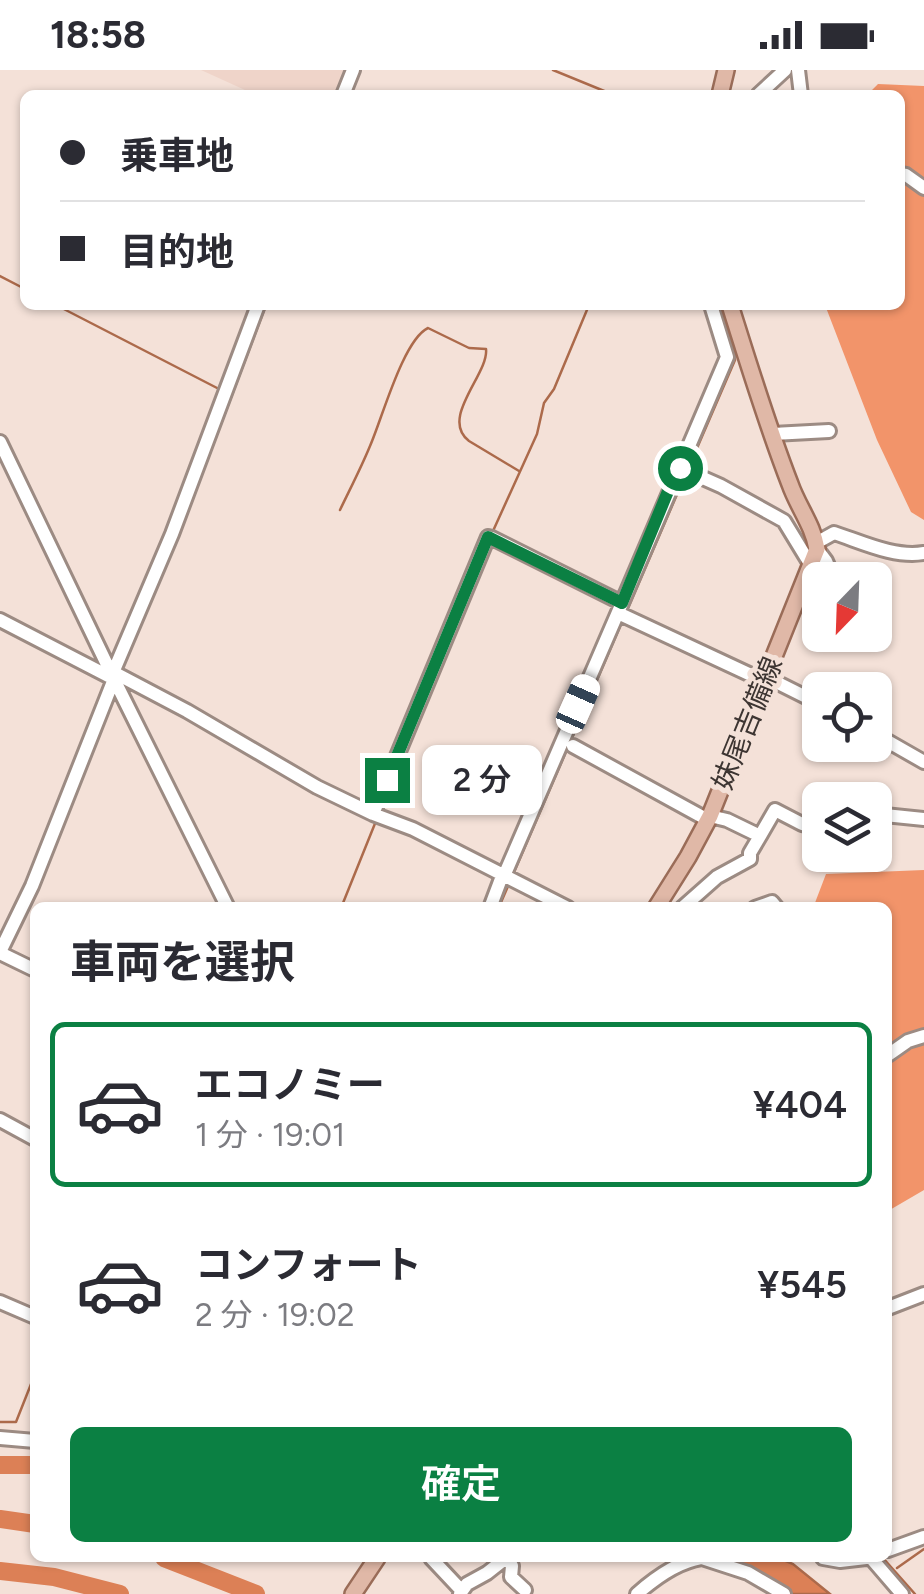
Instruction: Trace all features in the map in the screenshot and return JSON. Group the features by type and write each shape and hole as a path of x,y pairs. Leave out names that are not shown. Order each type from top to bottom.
{"main road":[{"path":"732,310 791,488 817,546"},
{"name":"妹尾吉備線","path":"813,562 817,546"},
{"name":"妹尾吉備線","path":"660,902 709,818 802,591"},
{"path":"358,1592 375,1562"}],"street":[{"path":"763,90 785,70"},
{"path":"30,967 1,950 32,886 256,310"},
{"path":"493,902 622,611 727,356 713,310"},
{"path":"772,434 829,431"},
{"path":"0,442 225,902"},
{"path":"681,468 784,521 809,562"},
{"path":"826,562 817,546 834,534 890,552 924,553"},
{"path":"377,815 491,537 622,611 802,695"},
{"path":"0,620 188,711 316,787 413,829 556,902"},
{"path":"892,744 924,762"},
{"path":"573,746 709,818 727,820 760,836"},
{"path":"689,902 717,877 750,859 775,810 802,824"},
{"path":"892,816 924,819"},
{"path":"892,1053 908,1041 924,1036"},
{"path":"0,1120 30,1135"},
{"path":"892,1306 924,1294"},
{"path":"0,1302 30,1315"},
{"path":"0,1438 30,1441"},
{"path":"892,1549 924,1537"},
{"path":"435,1562 461,1592 502,1562"},
{"path":"510,1562 510,1577 524,1590"},
{"path":"637,1594 685,1562"},
{"path":"714,1562 748,1573 782,1594"},
{"path":"873,1562 902,1594"}],"shaded area":[{"path":"201,70 350,70 342,90 245,90"},
{"path":"878,84 924,86 924,520 911,512 877,440 827,310 905,310 905,90 872,90"},
{"path":"716,310 724,310 735,346 735,360 501,902 496,902 728,357"},
{"path":"924,870 924,1190 892,1209 892,902 815,902 826,874"},
{"path":"722,1562 788,1562 830,1594 790,1594"}],"waterway":[{"path":"553,70 602,90"},
{"path":"0,276 20,286"},
{"path":"66,310 219,389"},
{"path":"151,600 264,310"},
{"path":"493,531 537,434 544,403 554,389 587,310"},
{"path":"340,510 402,363 419,335 428,328 469,348 486,349 462,408 461,431 469,441 519,471"},
{"path":"31,521 71,603"},
{"path":"120,704 152,769"},
{"path":"343,902 376,821"},
{"path":"5,948 30,960"},
{"path":"0,1422 16,1422 30,1387"},
{"path":"0,1465 30,1465"},
{"path":"0,1519 30,1523"},
{"path":"897,1568 924,1549"},
{"path":"174,1562 256,1594"},
{"path":"887,1562 915,1594"},
{"path":"0,1571 54,1577 120,1594"}],"route":[{"path":"387,780 488,537 622,603 680,468"}]}
